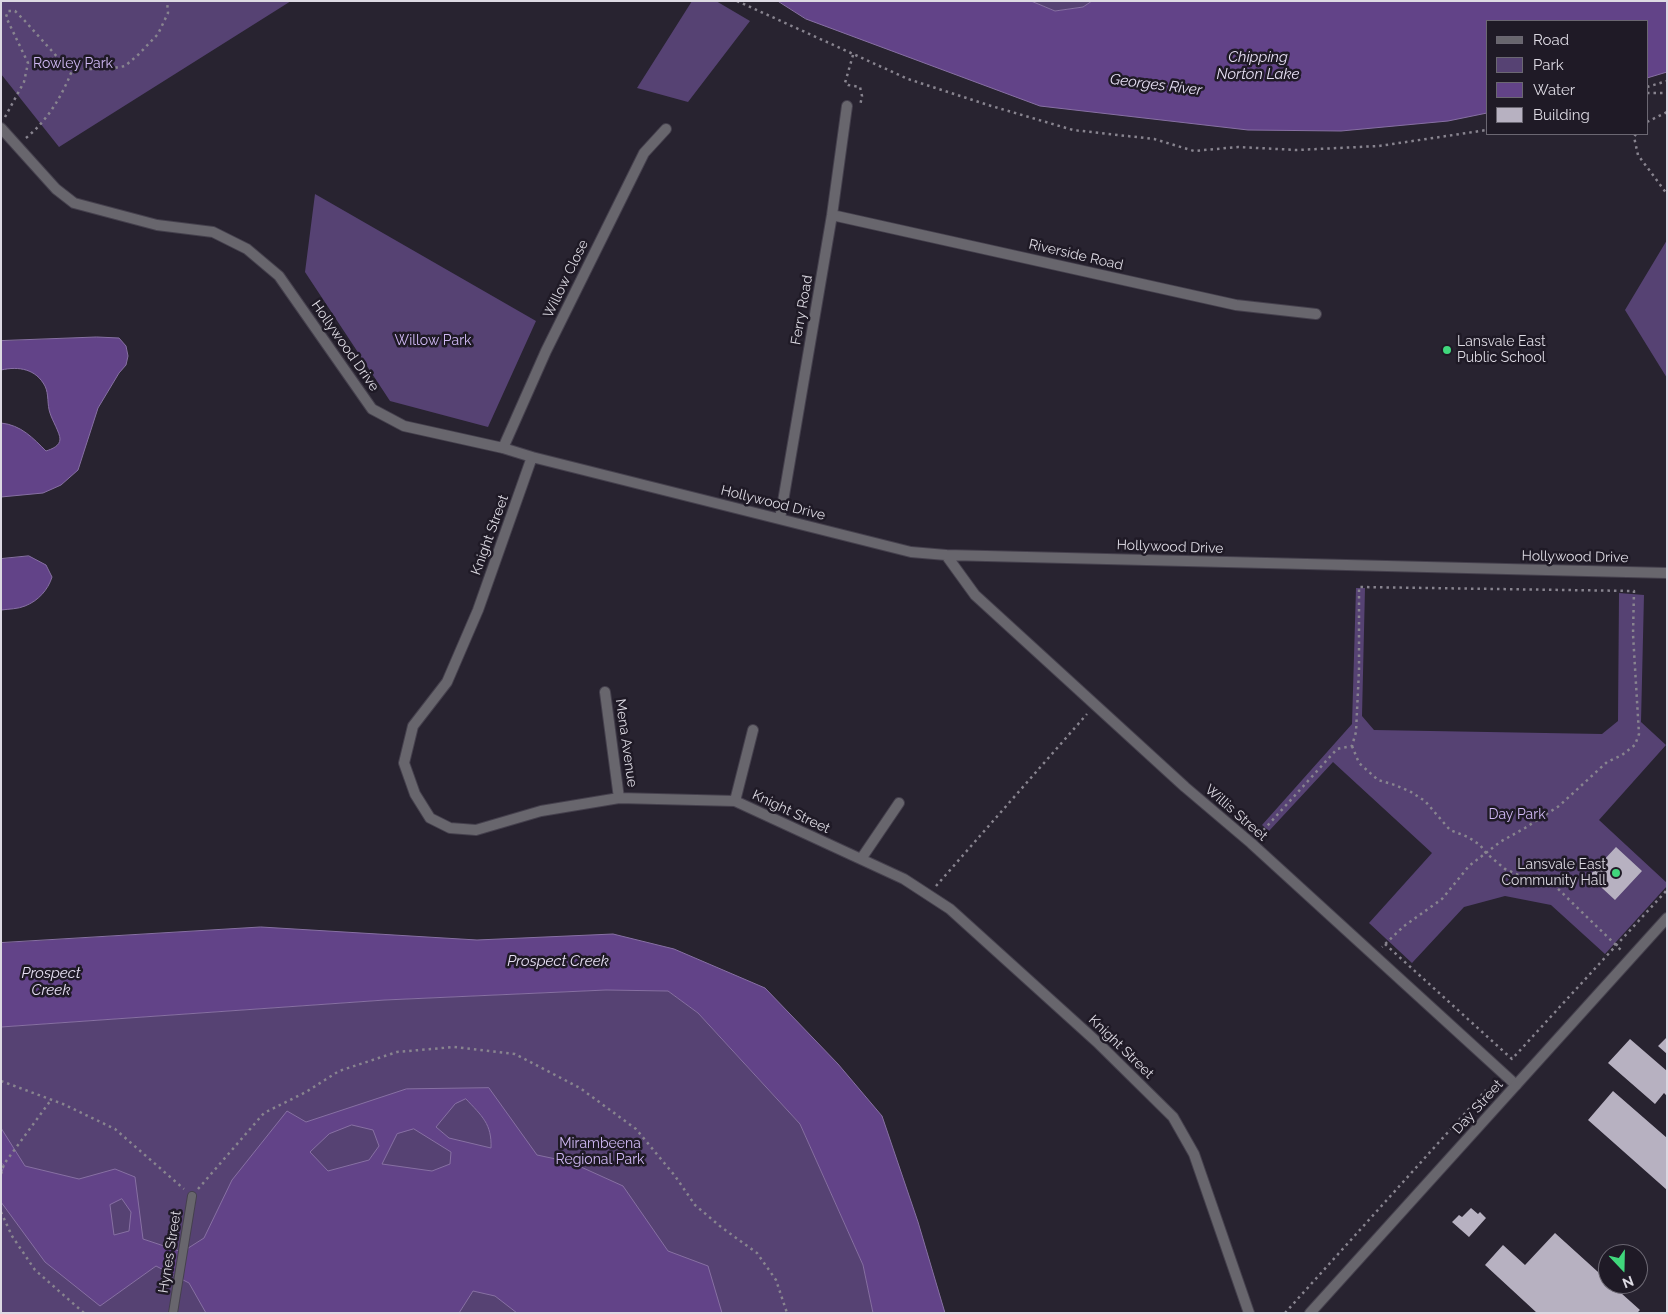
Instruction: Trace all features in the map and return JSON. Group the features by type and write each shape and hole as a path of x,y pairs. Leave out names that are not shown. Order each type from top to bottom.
{"street":[{"name":"Ferry Road","path":"780,519 832,215 847,106"},
{"name":"Hollywood Drive","path":"1,127 56,188 74,203 157,225 213,232 247,249 279,276 372,409 404,426 503,448 532,458 911,552 946,555 1667,573"},
{"name":"Willow Close","path":"503,448 546,351 644,153 666,129"},
{"name":"Riverside Road","path":"832,215 1236,305 1316,314"},
{"name":"Knight Street","path":"532,458 478,610 447,682 413,726 404,763 415,794 430,818 450,828 476,830 541,810 619,798 735,801 904,879 950,909 965,922 1097,1042 1173,1117 1194,1154 1249,1313"},
{"name":"Willis Street","path":"946,555 975,595 1516,1085"},
{"name":"Mena Avenue","path":"605,692 619,798"},
{"path":"735,801 753,730"},
{"path":"861,859 899,803"},
{"name":"Day Street","path":"1310,1313 1666,920"}],"lane":[{"name":"Hynes Street","path":"173,1313 192,1196"}],"path":[{"path":"1,127 24,82 28,63 6,17 8,10 14,11 24,20 60,60 87,69 109,69 125,66 158,34 168,13 167,1"},
{"path":"737,1 908,79 1073,130 1154,139 1194,151 1238,147 1297,150 1379,146 1486,130"},
{"path":"847,106 860,108 862,96 860,88 845,83 854,55"},
{"path":"17,146 30,135 60,98 74,65"},
{"path":"1648,87 1667,81"},
{"path":"1648,93 1667,93"},
{"path":"1648,122 1667,112"},
{"path":"1635,135 1634,137 1638,155 1667,194"},
{"path":"1373,954 1404,926 1442,899 1469,866 1486,853 1500,842 1559,806 1607,762 1622,755 1635,745 1639,734 1633,634 1634,591 1359,586 1360,670 1356,732 1352,746 1359,763 1378,780 1411,792 1425,801 1450,830 1468,837 1480,845 1486,853 1505,868 1525,878 1554,885 1631,959"},
{"path":"929,895 1095,705"},
{"path":"1251,843 1337,749 1352,746"},
{"path":"1385,944 1512,1059 1667,890"},
{"path":"1,1081 52,1100 115,1129 192,1196 264,1113 306,1092 339,1071 397,1052 454,1048 515,1054 580,1088 636,1129 675,1176 695,1205 757,1253 776,1280 787,1313"},
{"path":"1285,1313 1486,1090"},
{"path":"1,1174 4,1164 52,1100"},
{"path":"1,1212 12,1236 35,1270 84,1313"}],"green space":[{"name":"Rowley Park","path":"1,1 291,1 59,147 1,74"},
{"path":"692,1 716,1 750,21 688,102 637,88"},
{"path":"1031,1 1092,1 1083,7 1055,11"},
{"name":"Willow Park","path":"315,194 536,321 488,427 390,401 305,272"},
{"path":"1667,240 1667,378 1625,310"},
{"name":"Day Park","path":"1356,588 1365,588 1362,716 1374,730 1602,734 1618,721 1619,593 1644,595 1641,722 1666,745 1599,820 1667,883 1667,886 1605,954 1551,905 1505,896 1464,907 1412,963 1369,923 1432,853 1333,762 1269,831 1262,825 1352,724"},
{"name":"Mirambeena Regional Park","path":"606,990 668,991 698,1013 800,1124 863,1265 873,1313 1,1313 1,1027 385,1000"}],"water":[{"name":"Chipping Norton Lake","path":"778,1 1031,1 1055,11 1083,7 1092,1 1667,1 1667,72 1648,78 1648,20 1486,20 1486,113 1448,121 1341,131 1248,130 1040,106 806,19"},
{"path":"97,337 119,338 126,346 128,356 126,365 119,373 98,408 78,470 61,485 43,493 1,497 1,423 21,429 46,451 57,445 60,439 49,410 46,389 41,380 32,372 26,370 14,368 1,370 1,341"},
{"path":"29,556 46,565 52,577 48,586 30,604 19,608 1,610 1,559"},
{"name":"Prospect Creek","path":"261,927 477,940 613,934 674,949 765,988 838,1064 882,1116 918,1222 945,1313 873,1313 863,1265 800,1124 698,1013 668,991 606,990 385,1000 1,1027 1,943"},
{"path":"489,1088 537,1155 570,1162 623,1186 668,1251 708,1266 722,1313 517,1313 495,1296 473,1291 459,1313 206,1313 189,1283 156,1266 100,1306 45,1262 1,1202 1,1176 4,1165 1,1163 1,1128 25,1166 79,1179 115,1169 135,1177 143,1239 182,1252 204,1238 232,1180 287,1111 306,1122 406,1089","holes":["466,1099 481,1116 488,1126 491,1148 449,1138 436,1127 455,1104","352,1125 373,1130 379,1146 369,1160 328,1171 310,1152 329,1134","414,1129 451,1152 450,1164 432,1171 382,1164 397,1134","122,1199 131,1212 129,1231 114,1235 110,1205"]}],"building":[{"name":"Lansvale East Community Hall","path":"1616,847 1642,871 1615,900 1589,876"},
{"path":"1667,1037 1667,1054 1658,1046"},
{"path":"1630,1039 1667,1071 1667,1096 1664,1093 1655,1104 1608,1063"},
{"path":"1613,1091 1667,1138 1667,1190 1588,1120"},
{"path":"1471,1208 1478,1214 1480,1212 1486,1218 1469,1237 1452,1222 1459,1215 1462,1217"},
{"path":"1555,1233 1598,1272 1598,1294 1622,1294 1640,1310 1637,1313 1537,1313 1485,1265 1503,1245 1525,1265"}],"place":[{"name":"Lansvale East Public School","path":"1447,350"},
{"name":"Lansvale East Community Hall","path":"1616,873"}],"water label":[{"name":"Georges River","path":"1156,85"}]}
